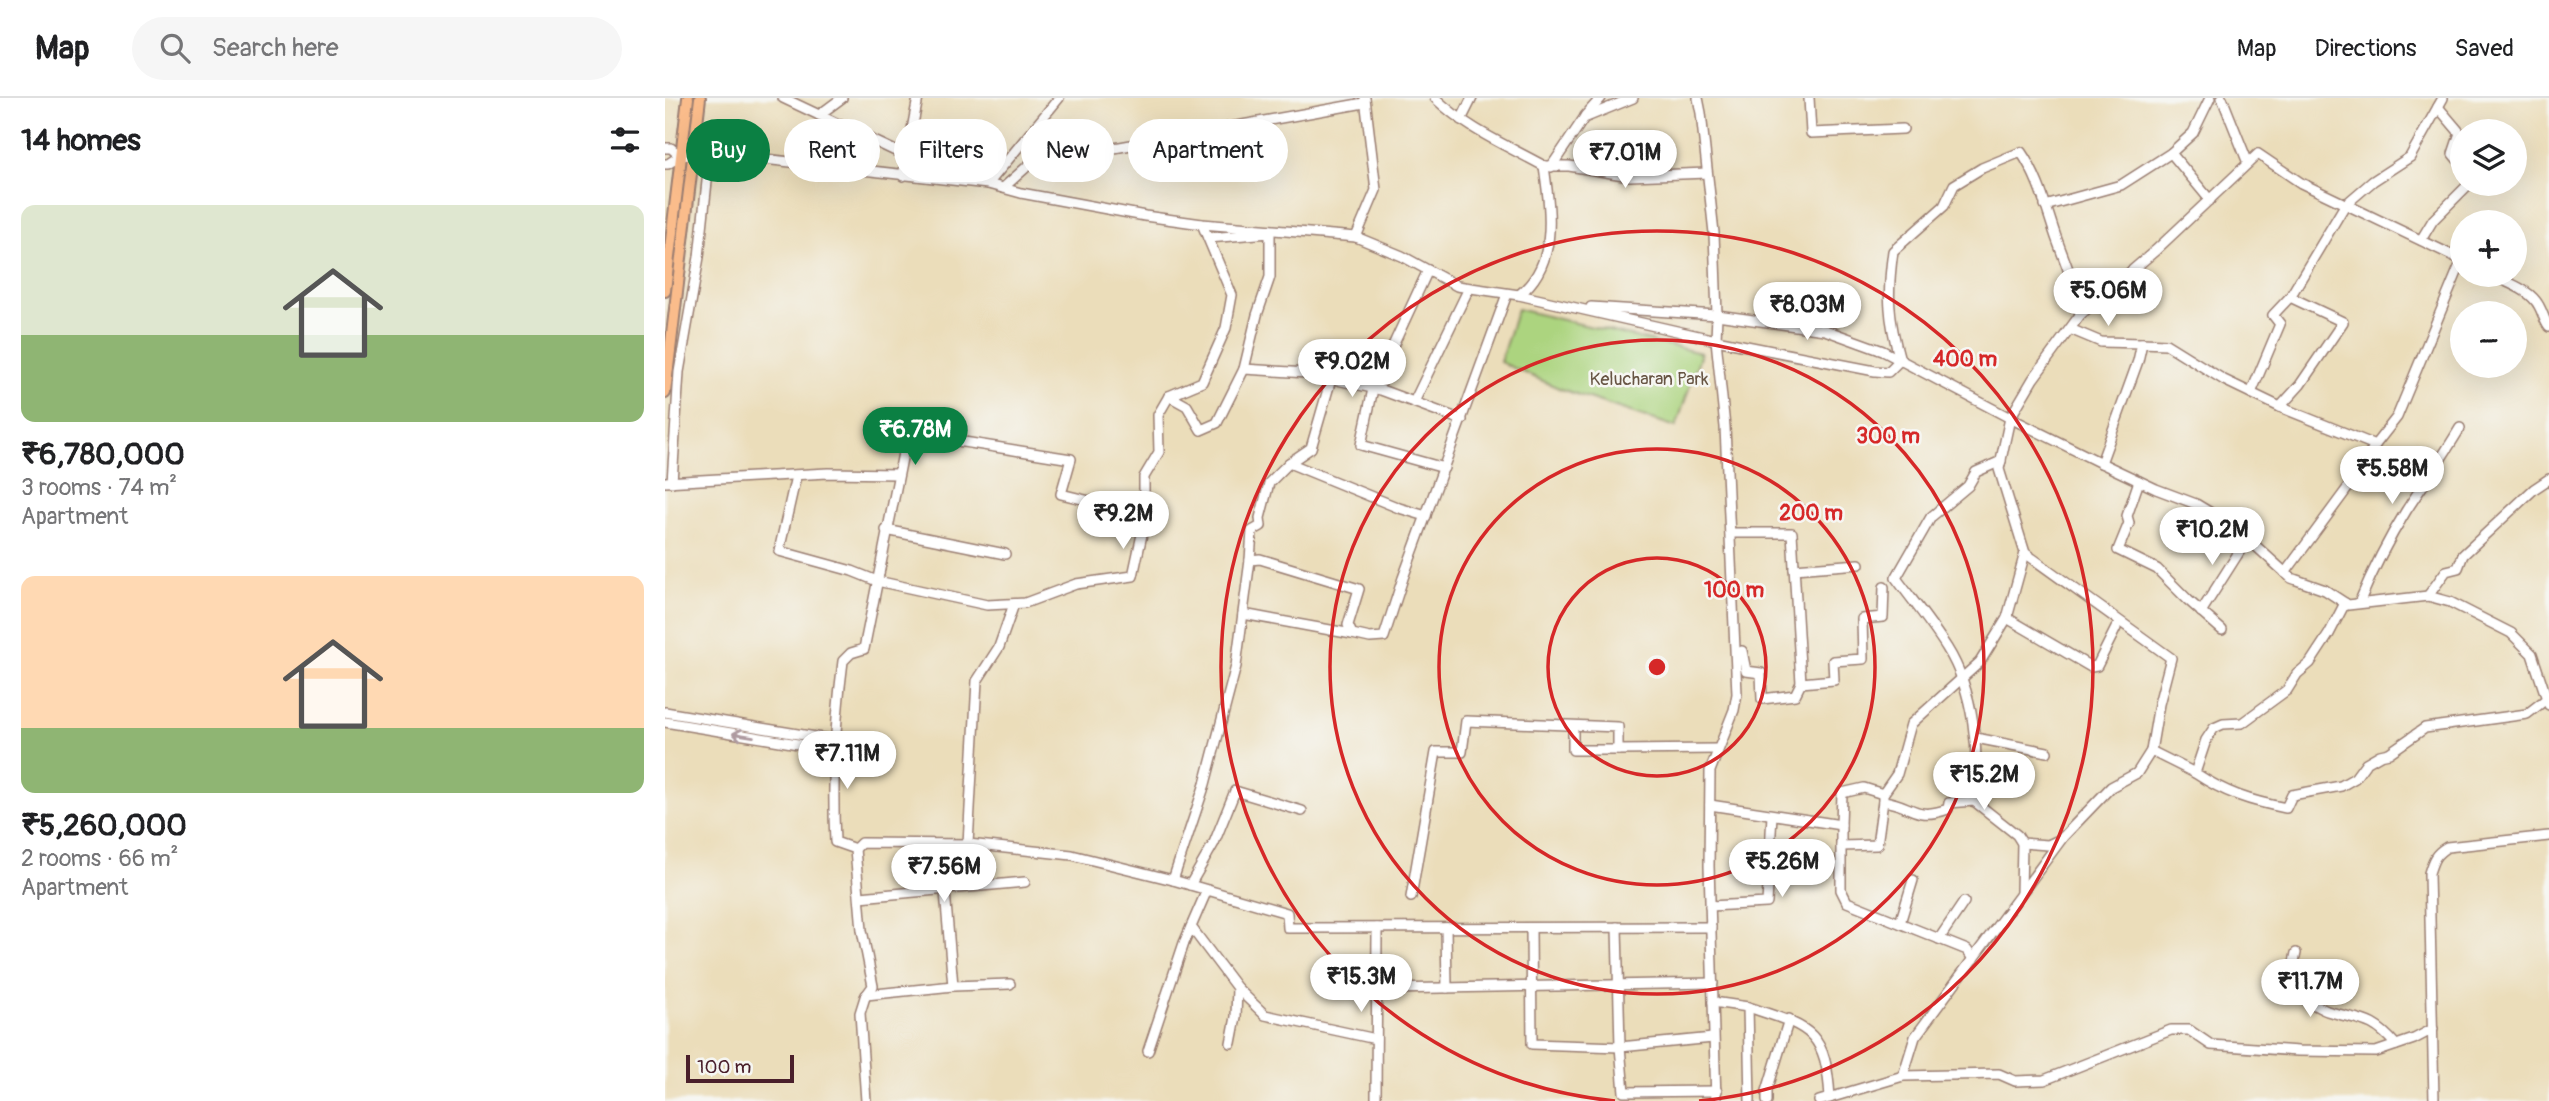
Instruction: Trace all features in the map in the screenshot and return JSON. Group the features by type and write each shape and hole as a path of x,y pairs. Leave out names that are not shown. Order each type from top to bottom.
{"main road":[{"path":"665,291 688,98"},
{"path":"697,119 700,98"},
{"path":"665,393 689,182"}],"street":[{"path":"783,98 894,150"},
{"path":"819,115 842,98"},
{"path":"914,119 918,98"},
{"path":"988,184 1059,98"},
{"path":"1435,98 1461,120 1548,167 1569,166 1630,176 1707,173"},
{"path":"1461,120 1472,98"},
{"path":"1520,295 1529,287 1544,264 1550,199 1548,167 1601,98"},
{"path":"1584,118 1633,98"},
{"path":"1617,928 1624,1092 1716,1096 1710,906 1710,771 1734,710 1737,694 1725,427 1716,340 1714,233 1702,113 1697,98"},
{"path":"1809,98 1811,133 1903,129"},
{"path":"2045,206 2121,185 2171,153 2193,133 2210,98"},
{"path":"2222,98 2248,163"},
{"path":"1003,188 1031,163 1364,100 1376,190 1356,237"},
{"path":"2251,393 2280,324 2273,315 2290,297 2345,205 2410,157 2440,102 2451,119"},
{"path":"665,148 671,148 680,156"},
{"path":"1900,360 1891,327 1888,291 1893,251 1944,206 1954,185 1982,168 2021,152 2034,171 2076,288 2080,315"},
{"path":"2171,153 2210,200"},
{"path":"1841,846 1877,845 1883,798 1897,774 1911,724 1980,662 2007,618 2025,553 1999,469 2010,418 2033,379 2080,315 2157,250 2258,154 2301,183 2450,254"},
{"path":"665,164 680,156 686,156"},
{"path":"770,160 894,175"},
{"path":"707,182 699,257 679,372 669,482 828,473 898,474"},
{"path":"972,182 1075,204 1202,224 1356,237 1402,256 1457,286 1520,295 1716,340 1875,371 1888,372 1900,360"},
{"path":"2421,240 2433,220 2457,196"},
{"path":"796,476 779,551 877,581 987,605 1025,603 1076,584 1133,576 1144,525 1144,477 1159,452 1158,415 1168,396 1202,382 1226,328 1232,295 1202,224"},
{"path":"1168,396 1187,406 1201,430 1217,423 1244,369 1257,315 1270,277 1270,233 1208,238"},
{"path":"1428,270 1373,389 1361,444 1444,468"},
{"path":"2285,573 2358,474 2375,444 2397,417 2451,287"},
{"path":"2516,287 2529,294 2539,306 2549,327"},
{"path":"1414,402 1469,288"},
{"path":"1243,614 1370,638 1384,637 1507,294"},
{"path":"2280,407 2300,385 2343,322 2290,297"},
{"path":"1564,305 1717,315 1825,330 1900,360 2101,463 2196,504 2237,528 2291,578 2325,590 2348,605 2428,596 2450,602 2511,633 2532,654 2548,700 2527,714 2425,729 2389,753 2366,764 2355,778 2341,786 2292,795 2286,808 2233,795 2151,751"},
{"path":"2070,329 2101,342 2166,344 2224,380 2280,407 2375,444"},
{"path":"2101,463 2139,361 2142,343"},
{"path":"1244,369 1307,373 1373,389 1462,420"},
{"path":"1173,880 1205,784 1236,666 1252,531 1261,526 1259,518 1269,483 1289,463 1311,448 1331,379"},
{"path":"2359,603 2405,512 2460,428"},
{"path":"855,849 835,842 832,792 834,740 843,661 852,653 864,649 907,433 1070,459 1061,494 1127,510 1144,504"},
{"path":"1974,802 1976,738 1962,679 1948,649 1896,578 1931,517 1968,486 1976,472 2001,461"},
{"path":"1289,463 1399,508 1426,516"},
{"path":"2428,596 2446,571 2458,568 2463,555 2534,489 2549,479"},
{"path":"2139,481 2127,516 2129,523 2117,551 2157,569 2222,631"},
{"path":"887,530 1005,554"},
{"path":"1731,533 1792,533 1801,683 1795,695 1762,699 1761,673 1746,671 1742,651"},
{"path":"2201,612 2248,538"},
{"path":"1903,1076 1916,1037 2061,839 2112,787 2137,773 2151,751 2171,658 2025,553"},
{"path":"1250,560 1260,559 1359,589 1348,625 1352,634"},
{"path":"1794,569 1859,564"},
{"path":"1801,683 1834,680 1833,661 1863,659 1862,618 1883,617 1884,587"},
{"path":"2195,773 2206,740 2214,728 2223,724 2242,723 2287,690 2297,674 2310,663 2345,603"},
{"path":"968,844 977,681 999,647 1014,604"},
{"path":"2007,618 2091,667 2097,666 2116,628"},
{"path":"665,712 834,740"},
{"path":"665,722 834,750"},
{"path":"1411,897 1436,752 1462,752 1466,722 1618,727 1618,750"},
{"path":"1573,726 1573,750 1718,749"},
{"path":"1976,738 2047,752"},
{"path":"1973,959 1966,950 1847,902 1841,890 1842,793 1864,788 1903,804 1918,814 1931,816 1948,809 1949,803 1974,802 2022,843 2048,845 2061,839"},
{"path":"1190,885 1214,843 1235,791 1302,811"},
{"path":"1710,805 1841,825"},
{"path":"1710,906 1767,903 1772,815"},
{"path":"2434,1101 2429,873 2436,853 2447,847 2549,836"},
{"path":"855,849 861,843 968,844 1072,855 1173,880 1287,913 1288,928 1711,927"},
{"path":"2021,893 2022,843"},
{"path":"941,844 953,986"},
{"path":"855,849 862,930 873,986 866,995 860,1013 866,1101"},
{"path":"1899,923 1913,880"},
{"path":"860,897 1025,881"},
{"path":"1148,1051 1191,927 1207,890"},
{"path":"1939,939 1964,902"},
{"path":"1191,927 1237,988 1265,1015 1376,1039"},
{"path":"1375,1101 1377,928"},
{"path":"1446,928 1447,988"},
{"path":"1531,928 1532,1044 1620,1046 1713,1038"},
{"path":"2296,953 2291,976 2298,984 2302,998 2326,1010 2356,1017 2382,1029 2396,1045"},
{"path":"1376,996 1391,989 1713,982"},
{"path":"866,995 953,986 1010,984"},
{"path":"1231,1043 1237,988"},
{"path":"1713,1002 1748,1007 1789,1019 1813,1035 1825,1059 1830,1098"},
{"path":"1748,1007 1750,1101"},
{"path":"1767,1101 1767,1090 1789,1019"},
{"path":"1819,1101 1903,1076 1999,1074 2015,1081 2045,1080 2171,1030 2189,1030 2211,1045 2298,1051 2376,1052 2433,1029"}],"green space":[{"name":"Kelucharan Park","path":"1517,309 1701,353 1676,427 1561,389 1500,362"}]}
